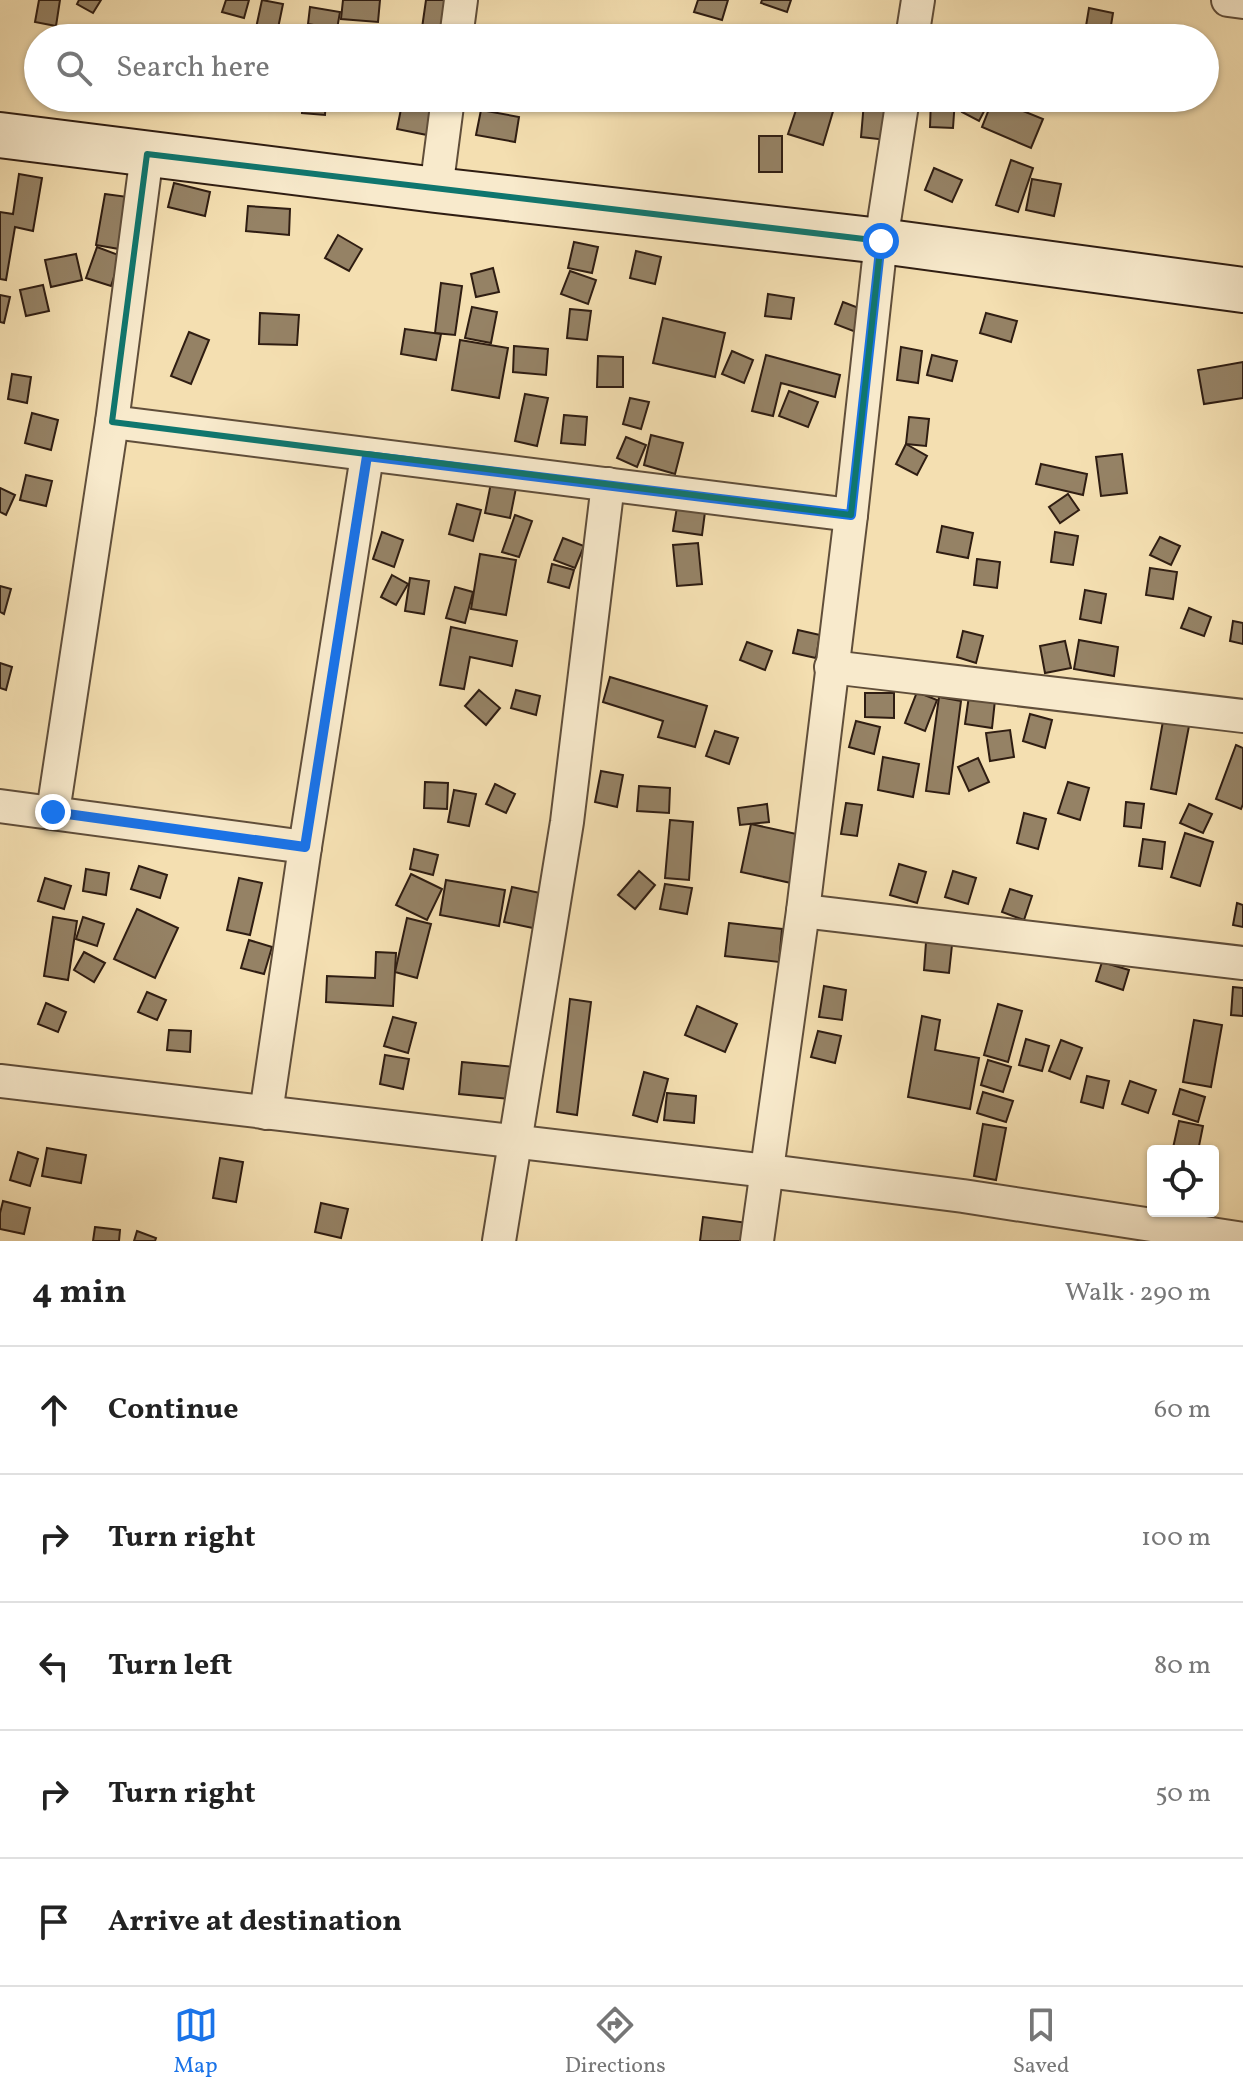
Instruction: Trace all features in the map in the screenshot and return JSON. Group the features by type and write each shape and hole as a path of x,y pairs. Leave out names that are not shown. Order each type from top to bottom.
{"street":[{"path":"458,24 461,0"},
{"path":"914,24 918,0"},
{"path":"1228,0 1243,2"},
{"path":"436,190 446,112"},
{"path":"757,1241 803,911 881,241 901,112"},
{"path":"0,135 436,190 881,241 1243,290"},
{"path":"53,812 112,422 147,154"},
{"path":"112,422 851,515"},
{"path":"266,1113 367,456"},
{"path":"499,1241 567,822 608,484"},
{"path":"831,667 1243,716"},
{"path":"0,806 305,847"},
{"path":"803,911 1243,963"},
{"path":"0,1081 768,1171 963,1196 1243,1239"}],"highlighted area":[{"path":"147,154 881,241 851,515 112,422"}],"building":[{"path":"39,0 60,0 56,24 35,22"},
{"path":"79,0 101,0 93,13 77,4"},
{"path":"226,0 249,0 244,18 222,12"},
{"path":"262,0 283,4 279,24 257,24"},
{"path":"343,0 380,0 378,22 341,19"},
{"path":"426,0 450,0 447,24 423,24"},
{"path":"698,0 728,0 722,20 694,12"},
{"path":"762,0 791,0 787,12 761,3"},
{"path":"310,7 340,12 338,24 308,24"},
{"path":"1089,8 1113,13 1111,24 1086,24"},
{"path":"302,112 325,112 325,115"},
{"path":"400,112 432,112 427,135 397,129"},
{"path":"481,112 519,117 515,142 476,135"},
{"path":"795,112 833,112 823,145 788,134"},
{"path":"863,112 890,112 887,140 861,137"},
{"path":"931,112 954,112 953,128 930,127"},
{"path":"962,112 984,112 979,121"},
{"path":"988,112 1026,112 1043,119 1031,148 982,127"},
{"path":"759,136 782,136 782,172 759,172"},
{"path":"1011,160 1033,168 1018,212 996,205"},
{"path":"934,168 962,180 952,202 925,190"},
{"path":"19,174 42,178 33,231 15,227 6,280 0,279 0,212 13,214"},
{"path":"1032,179 1061,184 1054,216 1026,210"},
{"path":"174,183 210,192 205,216 168,207"},
{"path":"105,194 128,197 119,249 96,245"},
{"path":"248,206 290,209 289,235 246,231"},
{"path":"338,235 362,249 349,271 325,258"},
{"path":"574,242 598,247 592,273 568,268"},
{"path":"97,247 121,256 111,286 86,278"},
{"path":"636,251 661,257 655,284 630,278"},
{"path":"76,254 82,280 51,287 45,260"},
{"path":"493,268 499,292 476,297 471,274"},
{"path":"570,271 596,280 588,304 561,294"},
{"path":"441,283 462,286 455,335 435,333"},
{"path":"43,285 49,311 26,316 20,290"},
{"path":"768,294 794,298 791,319 765,316"},
{"path":"0,295 10,297 4,323 0,322"},
{"path":"843,302 864,310 856,332 835,324"},
{"path":"472,307 497,312 491,343 465,338"},
{"path":"570,309 591,311 587,340 567,338"},
{"path":"260,313 299,315 297,345 259,344"},
{"path":"986,313 1017,321 1011,342 980,333"},
{"path":"663,318 725,333 715,377 653,363"},
{"path":"405,329 441,334 436,360 401,354"},
{"path":"189,332 209,340 191,384 171,376"},
{"path":"460,340 508,348 499,398 452,390"},
{"path":"514,346 548,349 546,375 513,372"},
{"path":"901,347 922,351 918,383 897,380"},
{"path":"732,351 753,360 744,383 722,374"},
{"path":"766,355 840,375 835,397 781,383 773,416 752,411"},
{"path":"932,355 957,361 952,381 927,375"},
{"path":"598,356 623,357 623,387 597,387"},
{"path":"1243,362 1243,398 1204,404 1198,370"},
{"path":"12,374 31,377 27,403 8,399"},
{"path":"789,391 818,402 808,427 779,416"},
{"path":"525,394 548,398 537,446 515,441"},
{"path":"630,398 649,402 641,429 623,424"},
{"path":"32,413 58,420 51,450 25,443"},
{"path":"564,415 587,417 585,445 561,443"},
{"path":"909,417 929,419 926,446 906,444"},
{"path":"651,435 683,443 675,474 644,465"},
{"path":"626,437 646,445 637,467 617,458"},
{"path":"906,444 927,456 917,475 896,464"},
{"path":"1122,454 1127,493 1101,496 1096,457"},
{"path":"1041,464 1087,474 1083,495 1036,484"},
{"path":"26,475 52,481 46,506 20,500"},
{"path":"491,483 516,488 510,518 485,513"},
{"path":"0,488 15,495 6,515 0,512"},
{"path":"1068,494 1079,510 1060,523 1049,507"},
{"path":"457,504 481,510 473,541 449,534"},
{"path":"677,507 705,512 702,535 673,531"},
{"path":"515,515 532,521 519,557 502,552"},
{"path":"942,526 973,533 968,558 937,552"},
{"path":"382,532 403,540 394,567 373,559"},
{"path":"1055,532 1078,536 1073,565 1051,562"},
{"path":"1160,537 1180,546 1171,565 1150,555"},
{"path":"563,538 584,546 575,568 554,560"},
{"path":"698,543 702,584 677,586 673,545"},
{"path":"480,554 516,560 506,615 471,609"},
{"path":"977,559 1000,562 997,588 974,585"},
{"path":"552,564 574,570 569,588 548,582"},
{"path":"1150,568 1177,572 1173,599 1146,595"},
{"path":"392,575 408,584 396,605 381,597"},
{"path":"410,578 429,581 424,614 405,611"},
{"path":"0,586 11,589 4,614 0,612"},
{"path":"455,587 473,592 465,623 446,618"},
{"path":"1085,590 1106,594 1101,623 1080,619"},
{"path":"1189,608 1211,617 1204,636 1181,628"},
{"path":"1233,621 1243,623 1243,644 1230,641"},
{"path":"451,627 517,641 512,666 470,657 464,689 440,685"},
{"path":"798,630 820,635 816,658 793,653"},
{"path":"963,631 983,636 976,663 957,657"},
{"path":"1079,640 1118,647 1114,676 1074,669"},
{"path":"1065,641 1071,668 1045,673 1040,646"},
{"path":"747,642 772,651 765,670 740,660"},
{"path":"0,663 12,667 6,690 0,688"},
{"path":"610,677 707,706 695,747 658,737 663,721 603,702"},
{"path":"479,690 500,708 486,725 465,706"},
{"path":"516,690 540,696 536,715 511,708"},
{"path":"917,692 937,700 925,731 905,723"},
{"path":"865,693 894,693 894,718 865,717"},
{"path":"969,696 995,700 992,728 965,724"},
{"path":"939,697 961,701 949,794 926,791"},
{"path":"1030,714 1052,720 1045,748 1023,741"},
{"path":"856,721 880,727 874,754 849,747"},
{"path":"1163,721 1189,726 1176,794 1151,789"},
{"path":"1010,730 1014,757 990,761 986,733"},
{"path":"715,731 738,738 729,764 706,756"},
{"path":"1236,745 1243,748 1241,809 1216,799"},
{"path":"883,757 919,764 913,797 878,790"},
{"path":"978,758 989,782 969,791 958,767"},
{"path":"601,771 623,775 617,807 595,802"},
{"path":"425,782 448,783 447,809 424,808"},
{"path":"1068,782 1089,788 1080,820 1058,813"},
{"path":"495,784 515,794 506,813 486,804"},
{"path":"639,786 670,788 669,813 637,811"},
{"path":"454,790 476,794 469,826 448,822"},
{"path":"1126,802 1144,804 1141,828 1124,826"},
{"path":"846,803 862,805 857,836 841,834"},
{"path":"767,804 769,822 740,825 738,808"},
{"path":"1189,804 1212,814 1203,833 1180,823"},
{"path":"1024,813 1046,819 1038,849 1017,843"},
{"path":"670,820 693,822 689,880 665,878"},
{"path":"751,824 801,835 791,883 741,872"},
{"path":"1185,833 1213,842 1200,886 1171,877"},
{"path":"1143,839 1165,842 1162,869 1139,866"},
{"path":"414,849 438,855 433,875 410,869"},
{"path":"899,864 926,872 917,903 890,895"},
{"path":"139,866 167,875 160,898 131,889"},
{"path":"86,869 109,873 106,895 83,891"},
{"path":"639,871 655,885 635,909 618,895"},
{"path":"953,871 976,878 968,904 945,897"},
{"path":"411,874 442,889 427,920 396,905"},
{"path":"45,878 71,886 64,909 38,901"},
{"path":"239,878 262,883 250,935 227,930"},
{"path":"446,880 505,890 499,926 440,915"},
{"path":"665,884 692,888 687,914 660,909"},
{"path":"512,887 540,893 533,928 504,922"},
{"path":"1010,889 1032,896 1024,920 1002,912"},
{"path":"1237,903 1243,905 1243,927 1233,925"},
{"path":"137,909 178,928 155,978 114,959"},
{"path":"53,917 77,921 68,980 44,976"},
{"path":"83,917 104,924 97,946 76,939"},
{"path":"407,918 431,924 417,978 395,972"},
{"path":"729,923 782,929 779,962 725,956"},
{"path":"249,940 272,947 264,974 241,968"},
{"path":"926,942 952,945 949,973 924,970"},
{"path":"84,952 105,963 94,982 74,970"},
{"path":"376,952 396,953 393,1006 326,1002 327,976 375,978"},
{"path":"1102,962 1129,970 1123,990 1096,981"},
{"path":"824,986 846,990 842,1020 819,1017"},
{"path":"1233,987 1243,988 1243,1016 1231,1015"},
{"path":"147,992 166,1000 157,1020 138,1012"},
{"path":"570,999 591,1002 577,1115 557,1112"},
{"path":"46,1003 66,1012 58,1032 38,1024"},
{"path":"998,1004 1022,1011 1008,1062 984,1055"},
{"path":"697,1006 737,1024 725,1052 685,1035"},
{"path":"922,1016 940,1020 935,1050 979,1058 970,1109 908,1097"},
{"path":"393,1017 416,1023 408,1053 384,1046"},
{"path":"1194,1020 1222,1025 1211,1087 1183,1082"},
{"path":"169,1030 191,1031 190,1052 167,1050"},
{"path":"818,1031 841,1036 835,1063 811,1057"},
{"path":"1026,1039 1049,1046 1042,1071 1019,1065"},
{"path":"1061,1040 1082,1048 1070,1079 1049,1071"},
{"path":"385,1055 409,1059 403,1089 380,1084"},
{"path":"988,1060 1011,1067 1003,1092 981,1085"},
{"path":"462,1062 514,1067 511,1099 459,1094"},
{"path":"644,1072 668,1079 657,1122 633,1115"},
{"path":"1087,1076 1109,1081 1103,1108 1081,1102"},
{"path":"1130,1081 1156,1090 1148,1113 1122,1104"},
{"path":"1180,1089 1205,1097 1198,1122 1173,1114"},
{"path":"983,1092 1013,1101 1006,1122 977,1113"},
{"path":"667,1093 696,1096 694,1123 664,1120"},
{"path":"1179,1121 1203,1126 1199,1145 1174,1145"},
{"path":"983,1124 1006,1128 996,1180 974,1176"},
{"path":"47,1148 86,1155 81,1183 42,1176"},
{"path":"18,1152 38,1159 30,1186 10,1180"},
{"path":"220,1158 243,1162 236,1202 213,1198"},
{"path":"3,1201 30,1208 24,1234 0,1229"},
{"path":"321,1203 348,1209 341,1238 315,1232"},
{"path":"703,1217 748,1223 745,1241 700,1241"},
{"path":"95,1227 120,1230 119,1241 93,1241"},
{"path":"137,1231 156,1238 155,1241 134,1241"}],"route":[{"path":"53,812 305,847 367,456 851,515 881,241"}]}
